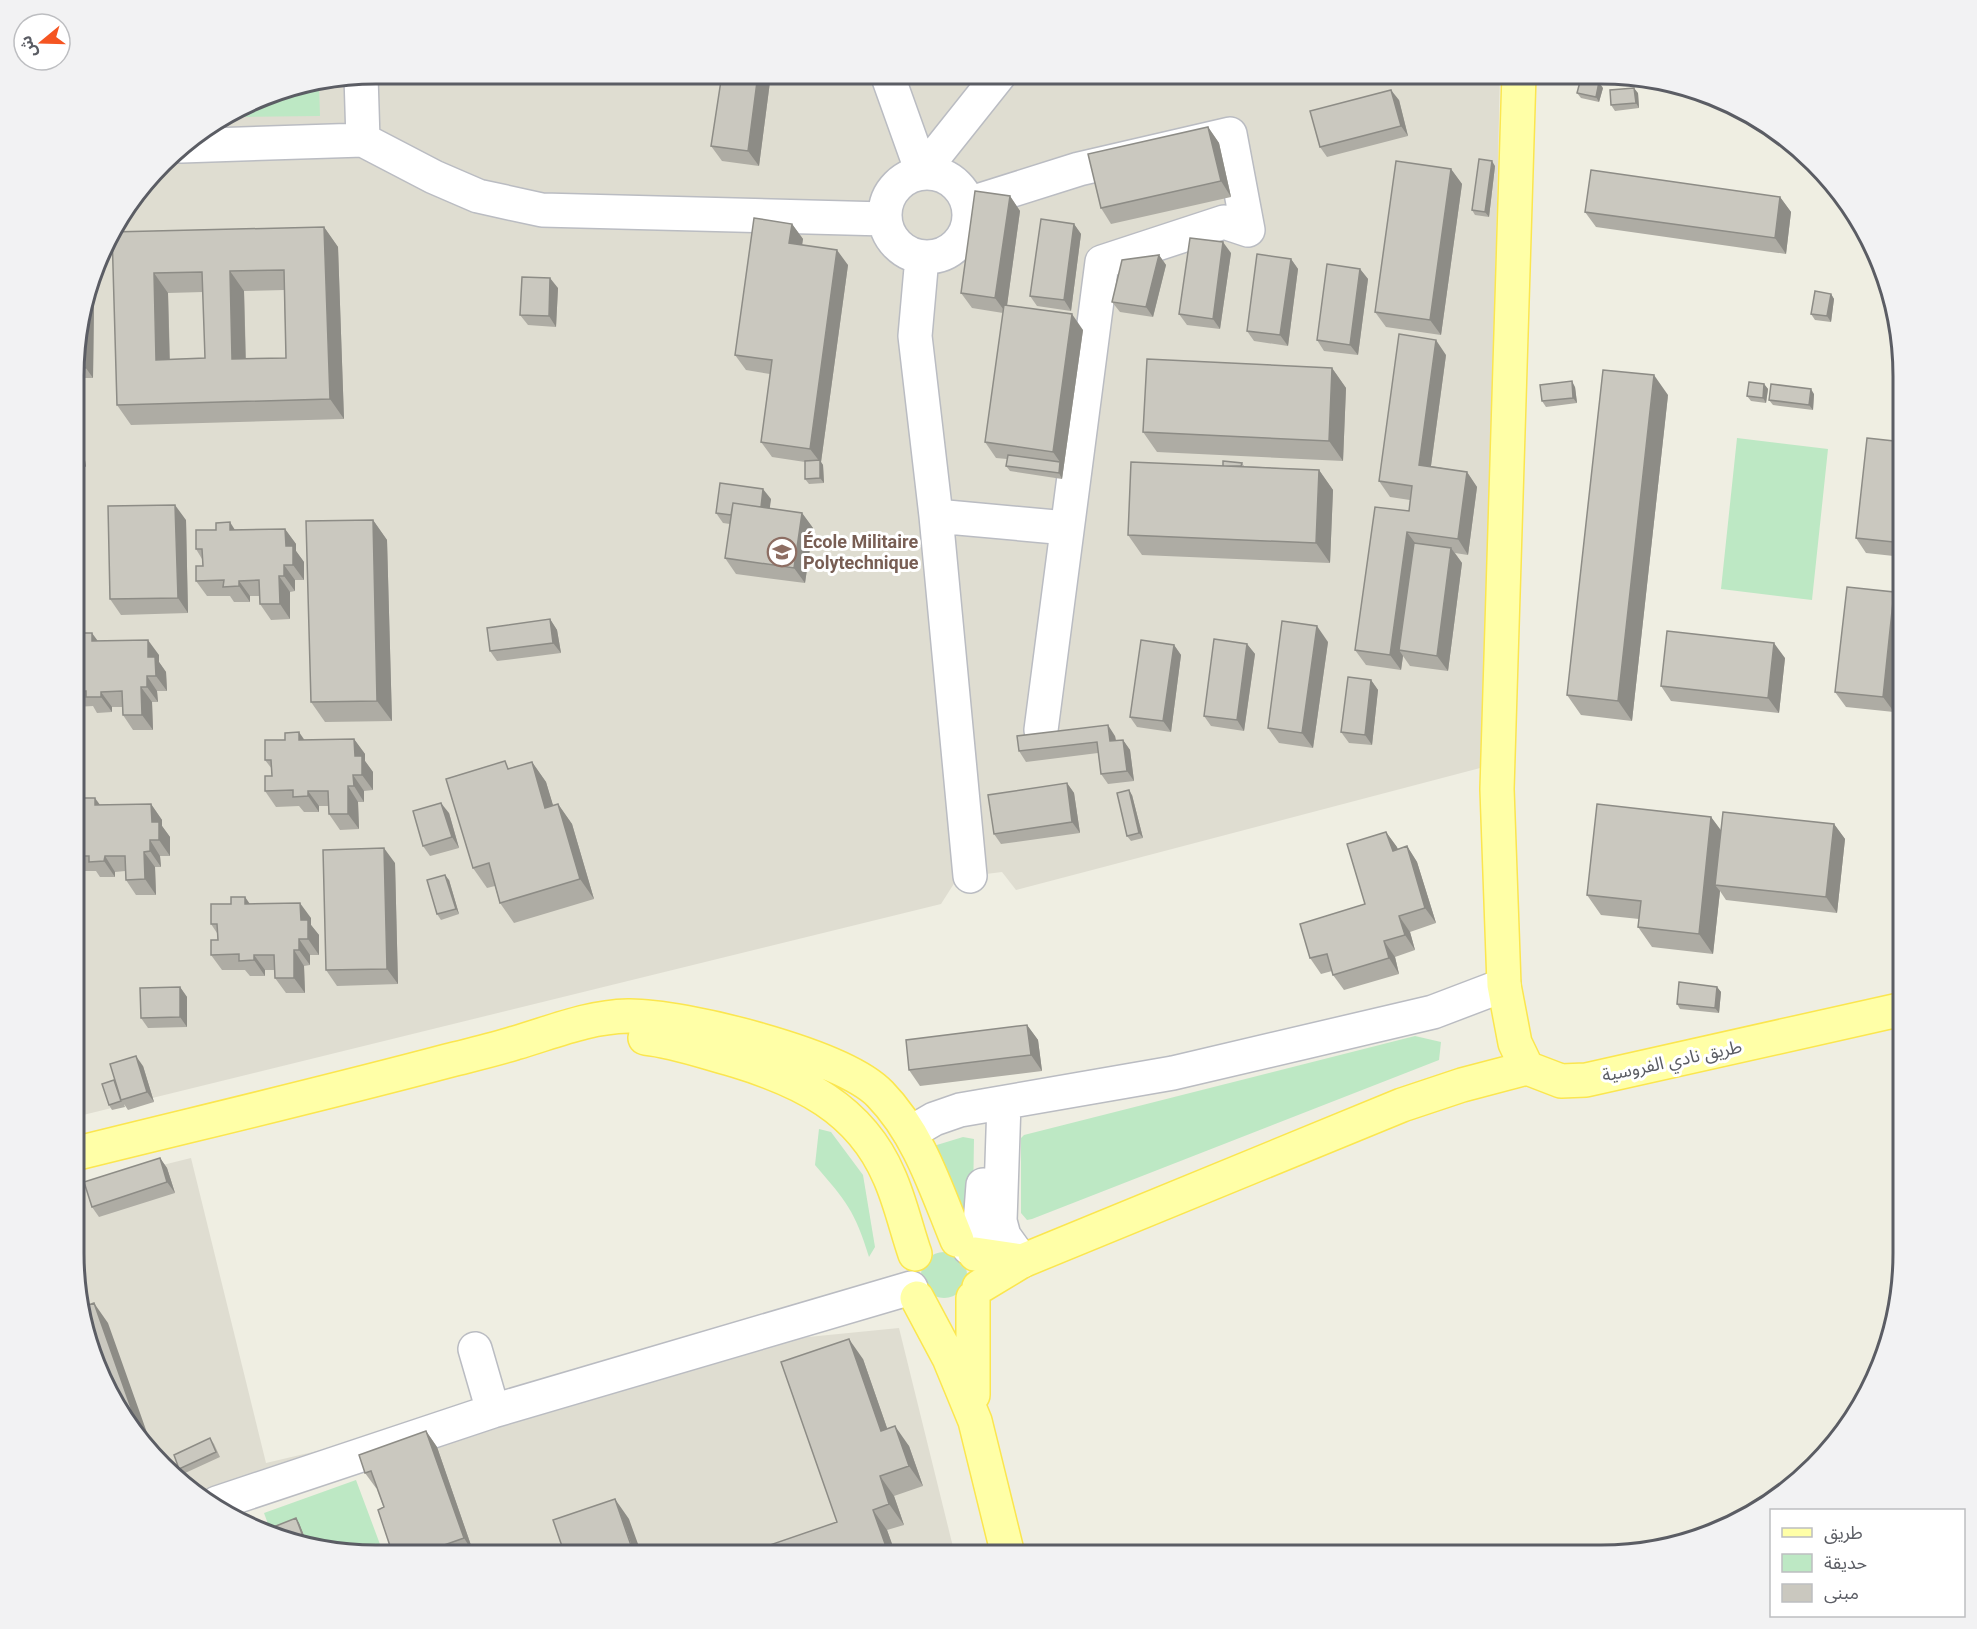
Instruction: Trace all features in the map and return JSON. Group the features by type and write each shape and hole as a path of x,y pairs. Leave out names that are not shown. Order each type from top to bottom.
{"main road":[{"path":"914,1293 926,1307 945,1311 963,1306 976,1293 1022,1261 1402,1105 1462,1085 1527,1068 1515,1043 1504,985 1497,789 1519,84"},
{"name":"طريق نادي الفروسية","path":"1527,1068 1561,1081 1586,1080 1893,1011"},
{"path":"84,1152 518,1043 564,1026 628,1016 697,1025 826,1060 879,1092 910,1132 967,1247 980,1265 971,1359 975,1421"},
{"path":"518,1043 552,1045 592,1038 628,1036 665,1040 769,1071 800,1083 827,1099 856,1123 876,1149 890,1176 915,1254"},
{"path":"1006,1545 975,1421 949,1358 914,1293 909,1265 915,1254 933,1240 1022,1261"}],"street":[{"path":"891,84 922,172"},
{"path":"922,172 943,175 954,182 968,204 970,219 958,243 948,252 935,256 922,257 897,244 889,233 885,219 887,203 894,188 907,178 922,172 992,84"},
{"path":"362,85 363,140"},
{"path":"968,204 1079,168 1230,134 1248,230 1224,222 1102,262 1041,730"},
{"path":"196,145 363,140 426,173 478,196 542,210 885,219"},
{"path":"922,257 915,336 936,516 970,876"},
{"path":"936,516 1067,528"},
{"path":"910,1132 947,1114 1097,1088 1250,1055 1451,1007 1504,985"},
{"path":"967,1247 976,1236 982,1213 996,1104"},
{"path":"996,1104 1000,1221 1004,1236 1022,1261"},
{"path":"222,1501 493,1410 914,1293"},
{"path":"475,1348 493,1410"}],"shaded area":[{"name":"École Militaire Polytechnique","path":"376,84 1500,84 1484,767 1016,890 1002,872 970,876 955,882 941,904 84,1115 84,376 86,338 94,301 106,264 123,230 144,198 198,144 230,123 264,106 301,94 338,86"},
{"path":"191,1158 266,1463 798,1338 899,1328 953,1545 398,1545 367,1464 240,1511 198,1485 170,1459 144,1431 114,1382 94,1328 86,1291 84,1185"}],"green space":[{"path":"319,90 320,116 241,117 264,106"},
{"path":"1737,438 1828,449 1812,600 1721,589"},
{"path":"1415,1036 1441,1042 1439,1060 1032,1219 1027,1220 1021,1213 1021,1138 1024,1135"},
{"path":"819,1129 831,1132 863,1175 875,1247 869,1257 854,1217 835,1188 815,1165"},
{"path":"963,1137 974,1139 973,1200 961,1219 927,1148"},
{"path":"944,1252 960,1259 967,1275 960,1291 944,1298 928,1291 921,1275 928,1259"},
{"path":"356,1480 380,1545 338,1543 301,1535 268,1524 264,1513"}],"building":[{"path":"720,84 757,84 748,151 711,146"},
{"path":"1579,84 1599,84 1596,97 1577,93"},
{"path":"1634,88 1636,103 1611,105 1610,90"},
{"path":"1391,90 1401,126 1320,147 1310,111"},
{"path":"1208,127 1221,181 1101,208 1088,154"},
{"path":"1479,159 1492,161 1485,212 1472,210"},
{"path":"1396,161 1451,169 1430,320 1375,312"},
{"path":"1591,170 1780,197 1775,238 1585,212"},
{"path":"975,191 1010,196 995,298 961,293"},
{"path":"754,218 792,224 789,243 837,250 810,449 761,442 772,360 735,355"},
{"path":"1041,219 1074,224 1064,300 1030,296"},
{"path":"324,227 330,399 117,405 113,250 122,232","holes":["284,270 286,358 232,359 230,271","202,272 205,358 156,360 154,273"]},
{"path":"1190,238 1223,242 1213,319 1179,314"},
{"path":"1257,254 1291,259 1280,335 1247,331"},
{"path":"1159,255 1146,307 1112,302 1122,260"},
{"path":"1327,264 1360,269 1350,345 1317,340"},
{"path":"522,277 550,278 549,316 520,315"},
{"path":"1815,291 1831,294 1827,316 1811,314"},
{"path":"1004,305 1072,314 1053,452 985,442"},
{"path":"1399,334 1436,340 1419,465 1467,472 1458,539 1407,532 1390,655 1355,650 1375,507 1409,511 1412,486 1379,481"},
{"path":"87,336 86,368 84,368"},
{"path":"1147,359 1332,368 1329,441 1143,432"},
{"path":"1603,370 1654,375 1618,701 1567,695"},
{"path":"1572,381 1573,398 1542,401 1540,385"},
{"path":"1749,382 1764,384 1763,398 1747,396"},
{"path":"1771,384 1811,389 1809,405 1769,400"},
{"path":"1867,438 1893,441 1893,542 1856,538"},
{"path":"1008,455 1060,462 1059,473 1006,466"},
{"path":"820,460 820,478 805,479 805,461"},
{"path":"1223,461 1242,463 1241,466 1223,466"},
{"path":"1131,462 1319,470 1316,543 1128,535"},
{"path":"720,483 763,489 761,507 733,503 731,515 716,513"},
{"path":"733,503 802,513 794,568 725,558"},
{"path":"175,505 178,598 110,599 108,506"},
{"path":"373,520 377,701 311,702 306,521"},
{"path":"230,522 230,530 285,529 286,546 293,546 293,565 284,565 284,576 279,576 280,604 260,604 259,580 239,581 239,586 223,587 224,580 196,581 196,566 203,566 202,549 196,549 196,530 216,530 216,523"},
{"path":"1414,543 1451,548 1437,656 1399,650"},
{"path":"1847,587 1893,592 1883,697 1835,692"},
{"path":"550,619 553,643 490,651 487,628"},
{"path":"1282,621 1317,626 1302,733 1268,728"},
{"path":"1667,631 1774,643 1768,698 1661,686"},
{"path":"84,633 92,633 92,641 148,640 148,657 155,657 156,676 147,676 147,687 141,687 142,715 123,715 122,691 101,692 101,697 86,697 86,691 84,691"},
{"path":"1214,639 1247,644 1237,720 1204,716"},
{"path":"1141,640 1174,645 1163,721 1130,717"},
{"path":"1348,677 1371,680 1365,735 1341,732"},
{"path":"1108,725 1110,741 1123,740 1127,771 1101,774 1097,742 1019,751 1017,736"},
{"path":"299,732 299,740 354,739 355,756 362,756 362,775 353,775 354,786 348,786 348,814 329,814 328,791 308,791 308,796 293,797 293,790 265,791 265,776 272,776 271,760 265,760 265,740 285,740 285,733"},
{"path":"505,761 508,769 532,762 545,808 558,804 580,879 500,903 489,863 473,868 446,779"},
{"path":"1067,783 1072,822 994,834 988,795"},
{"path":"1129,790 1139,833 1127,836 1117,793"},
{"path":"84,798 95,798 95,805 151,804 152,822 159,822 159,840 150,840 150,851 144,852 145,879 126,880 125,856 105,856 104,861 89,862 89,856 84,856"},
{"path":"441,803 452,837 423,846 413,811"},
{"path":"1597,804 1711,817 1699,934 1638,927 1641,901 1587,895"},
{"path":"1723,812 1834,824 1826,897 1715,885"},
{"path":"1386,832 1393,851 1407,846 1425,908 1399,916 1405,935 1384,941 1389,958 1333,975 1327,954 1310,958 1300,924 1365,904 1347,844"},
{"path":"384,848 387,969 326,970 323,850"},
{"path":"445,875 456,909 437,914 427,880"},
{"path":"231,897 245,897 245,904 300,903 301,920 308,920 308,939 299,939 299,950 294,950 294,978 275,978 274,955 254,955 254,960 239,961 239,954 211,955 211,940 218,940 217,924 211,924 211,904 231,904"},
{"path":"1679,982 1717,987 1715,1008 1677,1004"},
{"path":"180,987 180,1017 141,1018 140,988"},
{"path":"1027,1025 1031,1055 909,1070 906,1040"},
{"path":"136,1056 147,1092 121,1100 110,1064"},
{"path":"114,1080 121,1101 109,1105 102,1084"},
{"path":"160,1158 167,1182 92,1207 84,1182"},
{"path":"94,1303 134,1417 106,1365 89,1305"},
{"path":"849,1339 881,1431 895,1426 909,1466 880,1476 889,1504 873,1510 885,1545 770,1545 837,1522 781,1362"},
{"path":"426,1431 464,1538 444,1545 390,1545 378,1510 384,1507 371,1471 365,1473 359,1455"},
{"path":"210,1438 216,1452 180,1468 174,1455"},
{"path":"615,1499 631,1545 562,1545 553,1520"},
{"path":"296,1518 303,1535 277,1527"}],"place":[{"name":"École Militaire Polytechnique","path":"782,552"}]}
